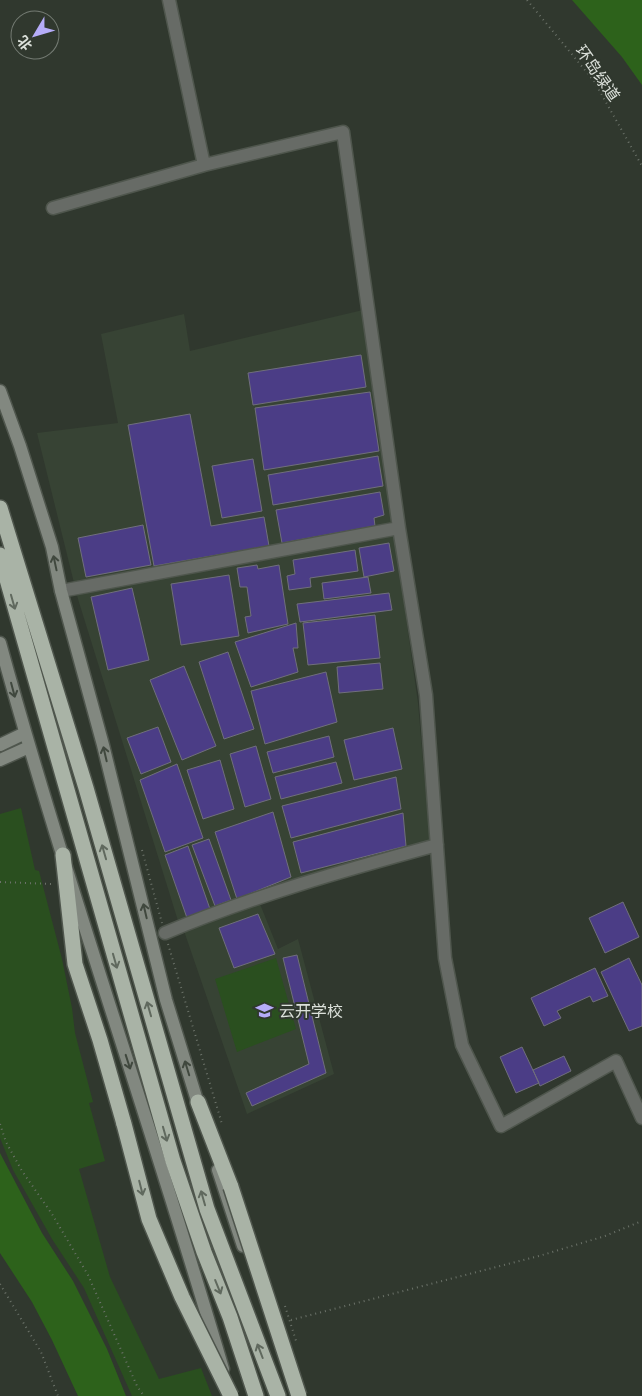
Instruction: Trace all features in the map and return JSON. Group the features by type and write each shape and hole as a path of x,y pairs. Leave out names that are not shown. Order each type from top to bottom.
{"highway":[{"path":"0,508 86,788 207,1209 278,1396"},
{"path":"0,555 172,1161 204,1252 230,1317 256,1396"},
{"path":"63,855 75,964 100,1040 149,1219 182,1298 231,1396"},
{"path":"198,1102 231,1187 298,1396"}],"main road":[{"path":"0,390 47,531 61,591 103,745 166,1000 226,1199 270,1325 298,1396"},
{"path":"0,643 29,747 197,1279 231,1396"},
{"path":"0,745 25,733"},
{"path":"0,760 29,747"}],"street":[{"path":"169,0 204,165"},
{"path":"52,208 204,165 343,132 399,528 426,694 446,958 462,1045 501,1126 616,1061 642,1118"},
{"path":"61,591 399,528"},
{"path":"165,933 294,886 437,845"}],"path":[{"name":"环岛绿道","path":"527,0 594,81 642,166"},
{"path":"142,848 165,933 223,1127"},
{"path":"0,882 52,884"},
{"path":"0,1124 6,1142 22,1170 52,1214 88,1275 137,1386 144,1396"},
{"path":"270,1325 539,1256 605,1236 642,1221"},
{"path":"0,1284 41,1352 58,1396"},
{"path":"283,1302 298,1347"}],"shaded area":[{"path":"572,0 642,0 642,85 622,57"},
{"path":"363,310 418,703 430,842 179,924 78,599 37,433 118,423 101,334 184,314 190,351"},
{"path":"21,808 35,870 39,871 62,959 75,1033 93,1102 89,1103 105,1161 79,1169 110,1277 159,1379 201,1368 212,1396 132,1396 84,1288 52,1239 13,1170 0,1138 0,814"},
{"name":"云开学校","path":"260,904 278,949 298,939 334,1074 247,1114 183,928"},
{"path":"276,958 296,1029 237,1052 215,979"},
{"path":"0,1153 42,1233 73,1281 107,1349 126,1396 78,1396 32,1302 0,1253"}],"building":[{"path":"361,355 366,387 253,405 248,373"},
{"path":"370,392 379,451 264,470 255,408"},
{"path":"190,414 211,526 264,517 269,546 154,566 128,425"},
{"path":"378,456 383,486 273,505 268,475"},
{"path":"253,459 262,511 222,518 212,466"},
{"path":"380,492 384,515 374,518 375,526 282,543 276,510"},
{"path":"143,525 151,565 86,577 78,538"},
{"path":"389,543 394,571 364,577 359,548"},
{"path":"355,550 358,571 310,578 311,587 289,590 287,576 295,574 293,560"},
{"path":"257,565 258,569 279,565 288,624 248,633 245,617 251,616 247,587 240,587 237,568"},
{"path":"229,575 239,636 181,645 171,584"},
{"path":"368,577 371,593 324,599 322,583"},
{"path":"132,588 149,660 108,670 91,597"},
{"path":"389,593 392,610 300,622 297,604"},
{"path":"375,615 380,658 308,665 303,623"},
{"path":"296,623 298,648 293,648 298,672 251,687 235,642"},
{"path":"228,652 254,729 224,739 199,662"},
{"path":"380,663 383,689 339,693 337,667"},
{"path":"184,666 216,746 182,760 150,680"},
{"path":"326,672 337,722 265,744 251,691"},
{"path":"158,727 171,762 141,774 127,738"},
{"path":"393,728 402,769 354,780 344,740"},
{"path":"329,736 334,757 273,773 267,752"},
{"path":"256,746 271,799 245,807 230,754"},
{"path":"220,760 234,809 203,819 187,770"},
{"path":"336,762 342,783 281,799 275,777"},
{"path":"177,764 203,838 165,852 140,780"},
{"path":"396,777 401,809 291,838 282,806"},
{"path":"273,812 291,877 237,899 215,832"},
{"path":"403,813 406,846 301,873 293,842"},
{"path":"209,839 231,900 215,906 192,845"},
{"path":"188,846 210,909 187,918 165,855"},
{"path":"623,902 639,937 605,953 589,918"},
{"path":"258,914 275,954 234,968 219,928"},
{"path":"297,955 326,1073 252,1106 246,1093 309,1064 283,958"},
{"path":"629,958 642,985 642,1026 629,1031 601,972"},
{"path":"595,968 608,996 593,1002 590,996 557,1011 561,1018 544,1026 531,998"},
{"path":"522,1047 539,1083 516,1093 500,1057"},
{"path":"564,1056 571,1071 540,1086 533,1070"}],"place":[{"name":"云开学校","path":"265,1011"}]}
